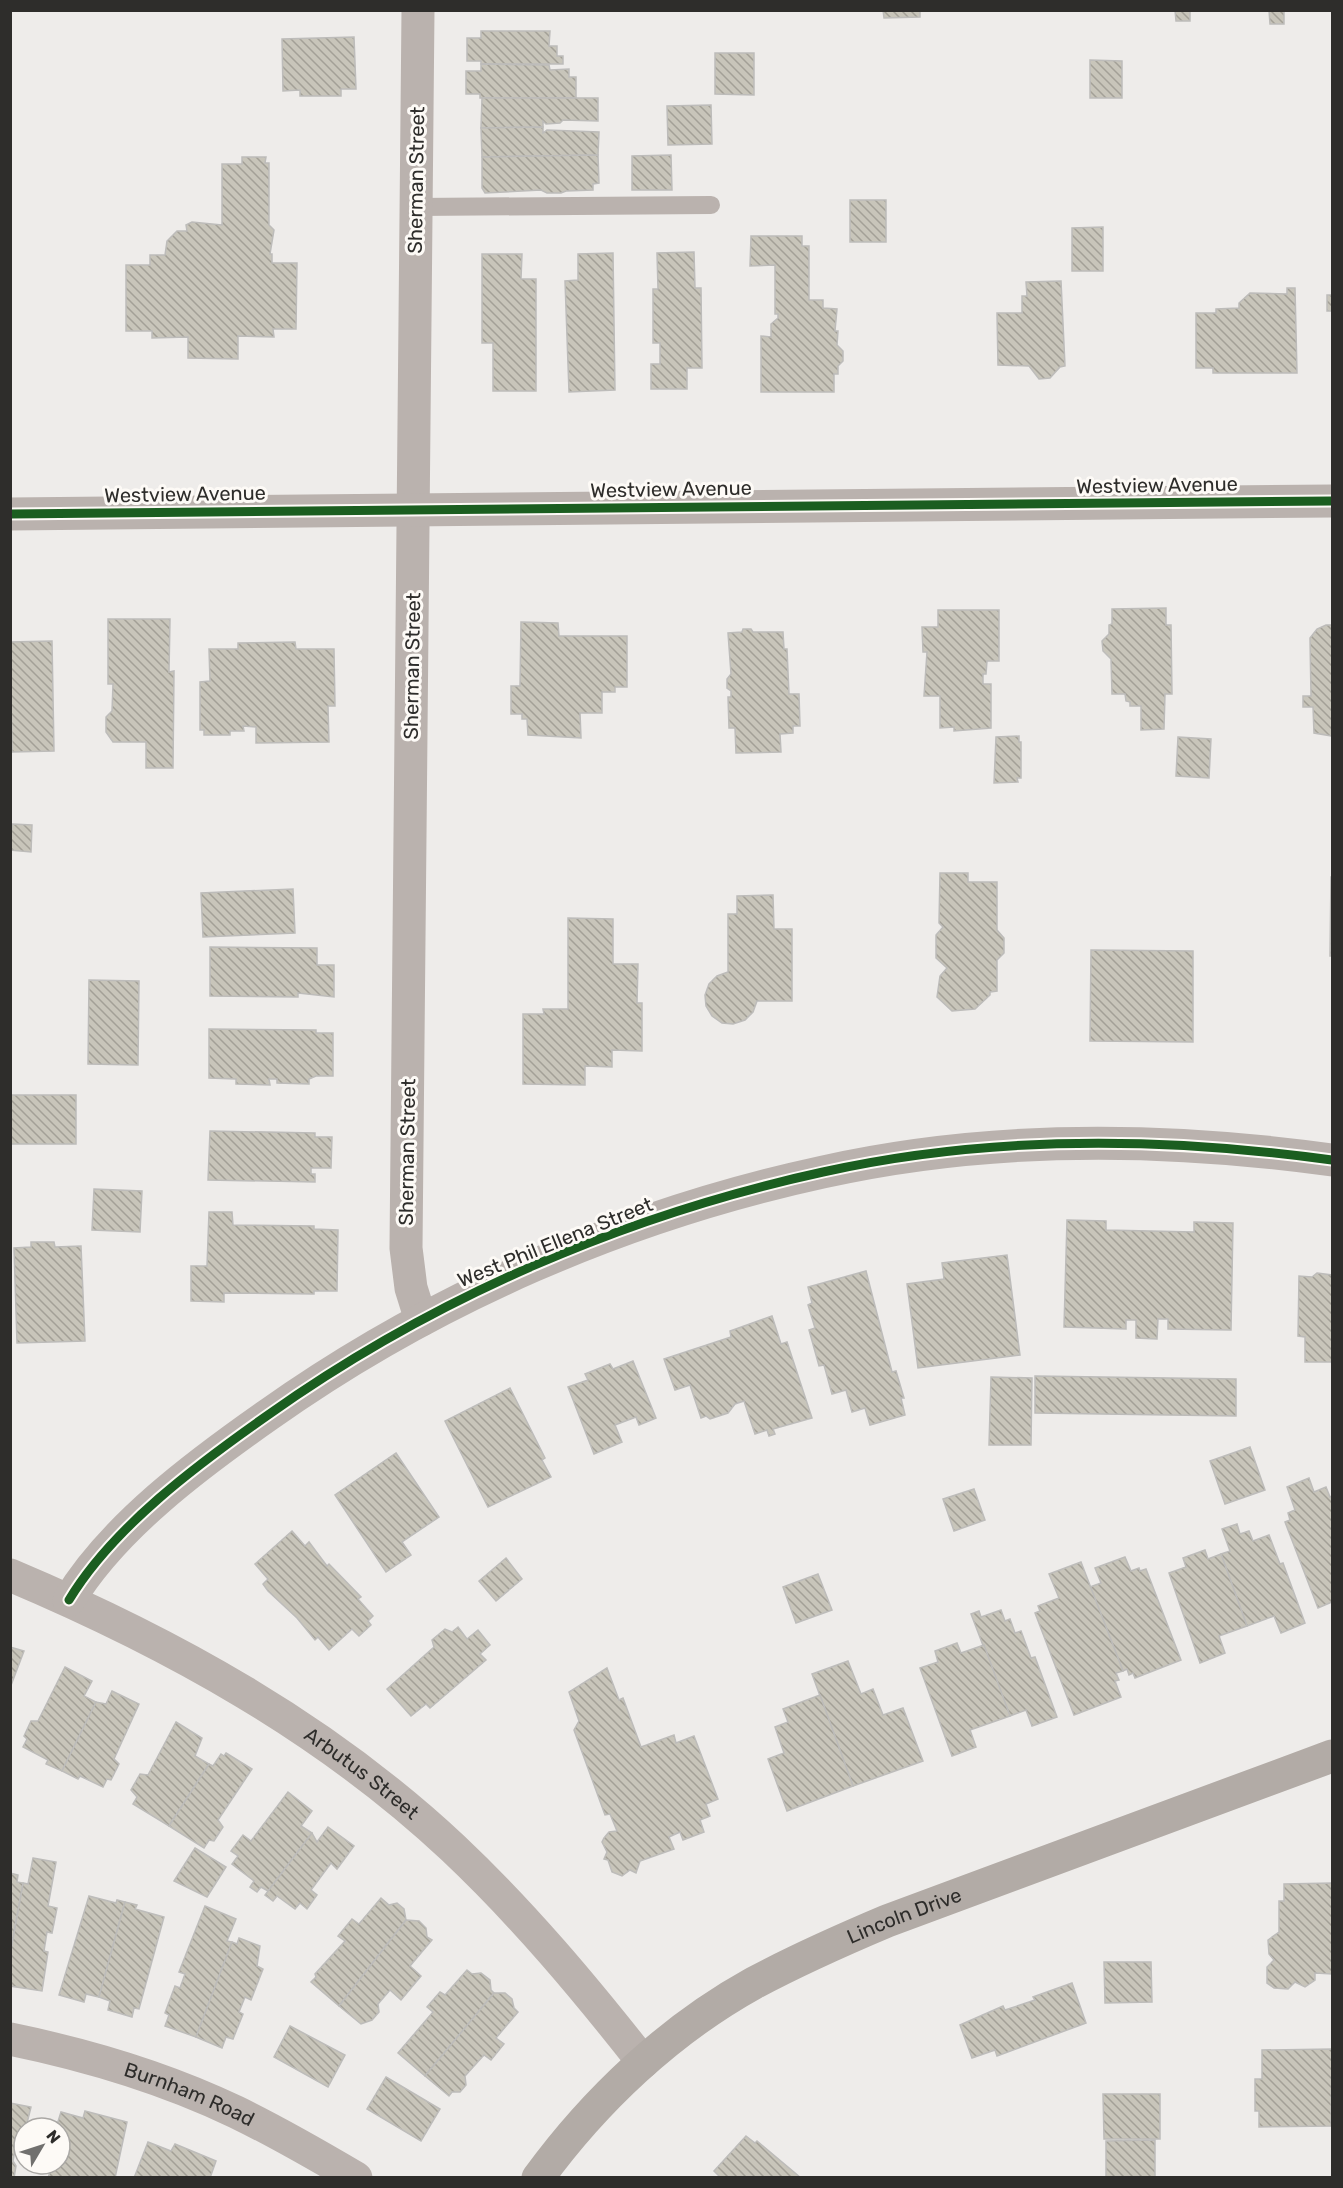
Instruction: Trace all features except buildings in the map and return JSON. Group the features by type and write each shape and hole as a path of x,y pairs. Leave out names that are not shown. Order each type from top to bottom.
{"main road":[{"name":"Lincoln Drive","path":"538,2178 596,2107 643,2062 702,2016 744,1989 814,1952 887,1921 1332,1756"}],"street":[{"name":"Sherman Street","path":"418,10 406,1248 411,1288 420,1320"},
{"name":"Westview Avenue","path":"10,514 1332,501"},
{"name":"West Phil Ellena Street","path":"69,1600 96,1559 186,1478 317,1380 420,1320 484,1288 651,1220 738,1193 825,1171 1019,1146 1102,1144 1194,1146 1332,1160"},
{"name":"Arbutus Street","path":"10,1575 145,1636 264,1703 327,1745 392,1795 452,1847 511,1904 561,1960 643,2062"},
{"name":"Burnham Road","path":"10,2039 88,2058 183,2089 236,2112 357,2178"}],"lane":[{"path":"416,207 711,205"}],"cycle path":[{"path":"10,514 1332,501"},
{"path":"69,1600 87,1573 133,1522 186,1476 268,1415 331,1373 396,1334 464,1298 604,1237 749,1190 823,1172 949,1151 1013,1146 1141,1144 1269,1152 1332,1160"}]}
